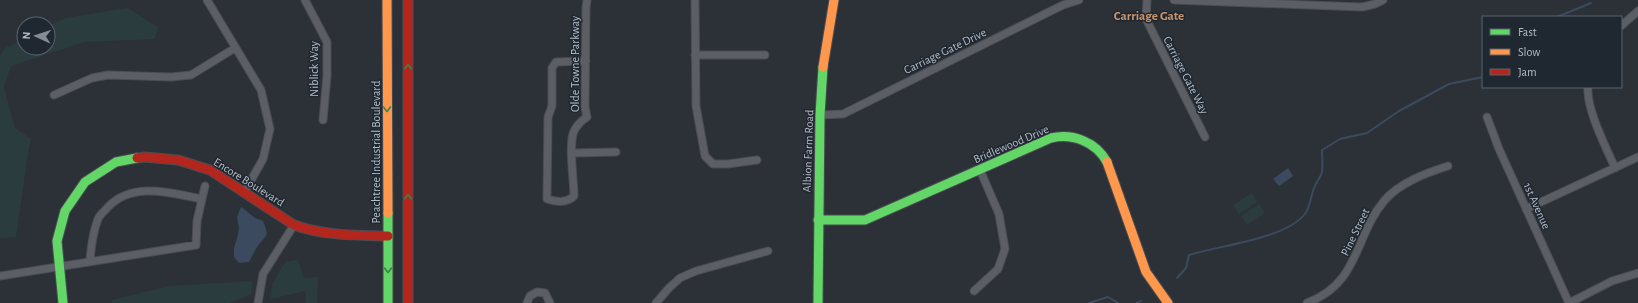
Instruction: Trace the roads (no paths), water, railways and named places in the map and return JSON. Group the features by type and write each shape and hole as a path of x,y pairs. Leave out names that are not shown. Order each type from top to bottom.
{"main road":[{"name":"Peachtree Industrial Boulevard","path":"387,0 388,303"},
{"path":"408,0 408,303"},
{"name":"Albion Farm Road","path":"818,303 820,115 824,55 834,0"},
{"name":"Bridlewood Drive","path":"818,220 865,220 1051,138 1060,136 1076,138 1098,150 1107,161 1146,272 1168,303"},
{"name":"Encore Boulevard","path":"63,303 57,241 65,212 85,182 116,162 145,157 178,160 210,170 294,225 309,231 335,235 388,236"}],"street":[{"path":"207,0 261,90 270,129 263,159 244,193"},
{"name":"Niblick Way","path":"305,0 327,42 327,76 323,120"},
{"name":"Olde Towne Parkway","path":"586,61 556,62 552,68 552,106 548,117 547,198 552,201 558,202 571,199 574,196 572,153 573,133 578,124 587,117 585,107 586,61 587,0"},
{"path":"695,0 696,106 705,156 713,164 728,164 757,160"},
{"name":"Carriage Gate Drive","path":"820,115 843,114 1063,5 1079,0"},
{"name":"Carriage Gate Way","path":"1147,0 1146,19 1205,137"},
{"path":"1174,0 1362,7 1375,4 1383,0"},
{"path":"1622,25 1638,11"},
{"path":"54,95 92,78 108,75 171,77 191,75 235,48"},
{"path":"696,56 765,55"},
{"path":"1588,88 1597,126 1615,168"},
{"name":"1st Avenue","path":"1487,117 1499,149 1569,303"},
{"path":"572,153 616,152"},
{"path":"1526,209 1638,157"},
{"name":"Pine Street","path":"1307,303 1328,291 1343,276 1353,262 1374,214 1385,199 1420,175 1448,166"},
{"path":"974,291 998,269 1005,249 999,214 980,170"},
{"path":"0,276 196,245 197,221 205,186"},
{"path":"90,261 92,240 99,218 116,199 132,193 158,190 202,200"},
{"path":"258,303 263,274 294,225"},
{"path":"656,303 680,278 696,271 768,251"},
{"path":"1569,303 1612,281 1633,274"},
{"path":"527,303 530,296 537,292 545,293 550,303"}],"water":[{"path":"1288,168 1293,176 1279,186 1273,179"},
{"path":"241,207 255,218 263,221 267,234 257,247 249,262 239,263 234,257 234,248 239,228 237,217"}],"waterway":[{"path":"1559,16 1591,3"},
{"path":"1177,278 1186,268 1189,255 1252,240 1283,230 1296,223 1307,211 1314,188 1321,174 1322,150 1340,139 1367,133 1399,111 1449,84 1482,77"},
{"path":"1089,303 1108,297 1118,303"},
{"path":"1137,303 1141,301"}],"district":[{"name":"Carriage Gate","path":"1149,15"}]}
